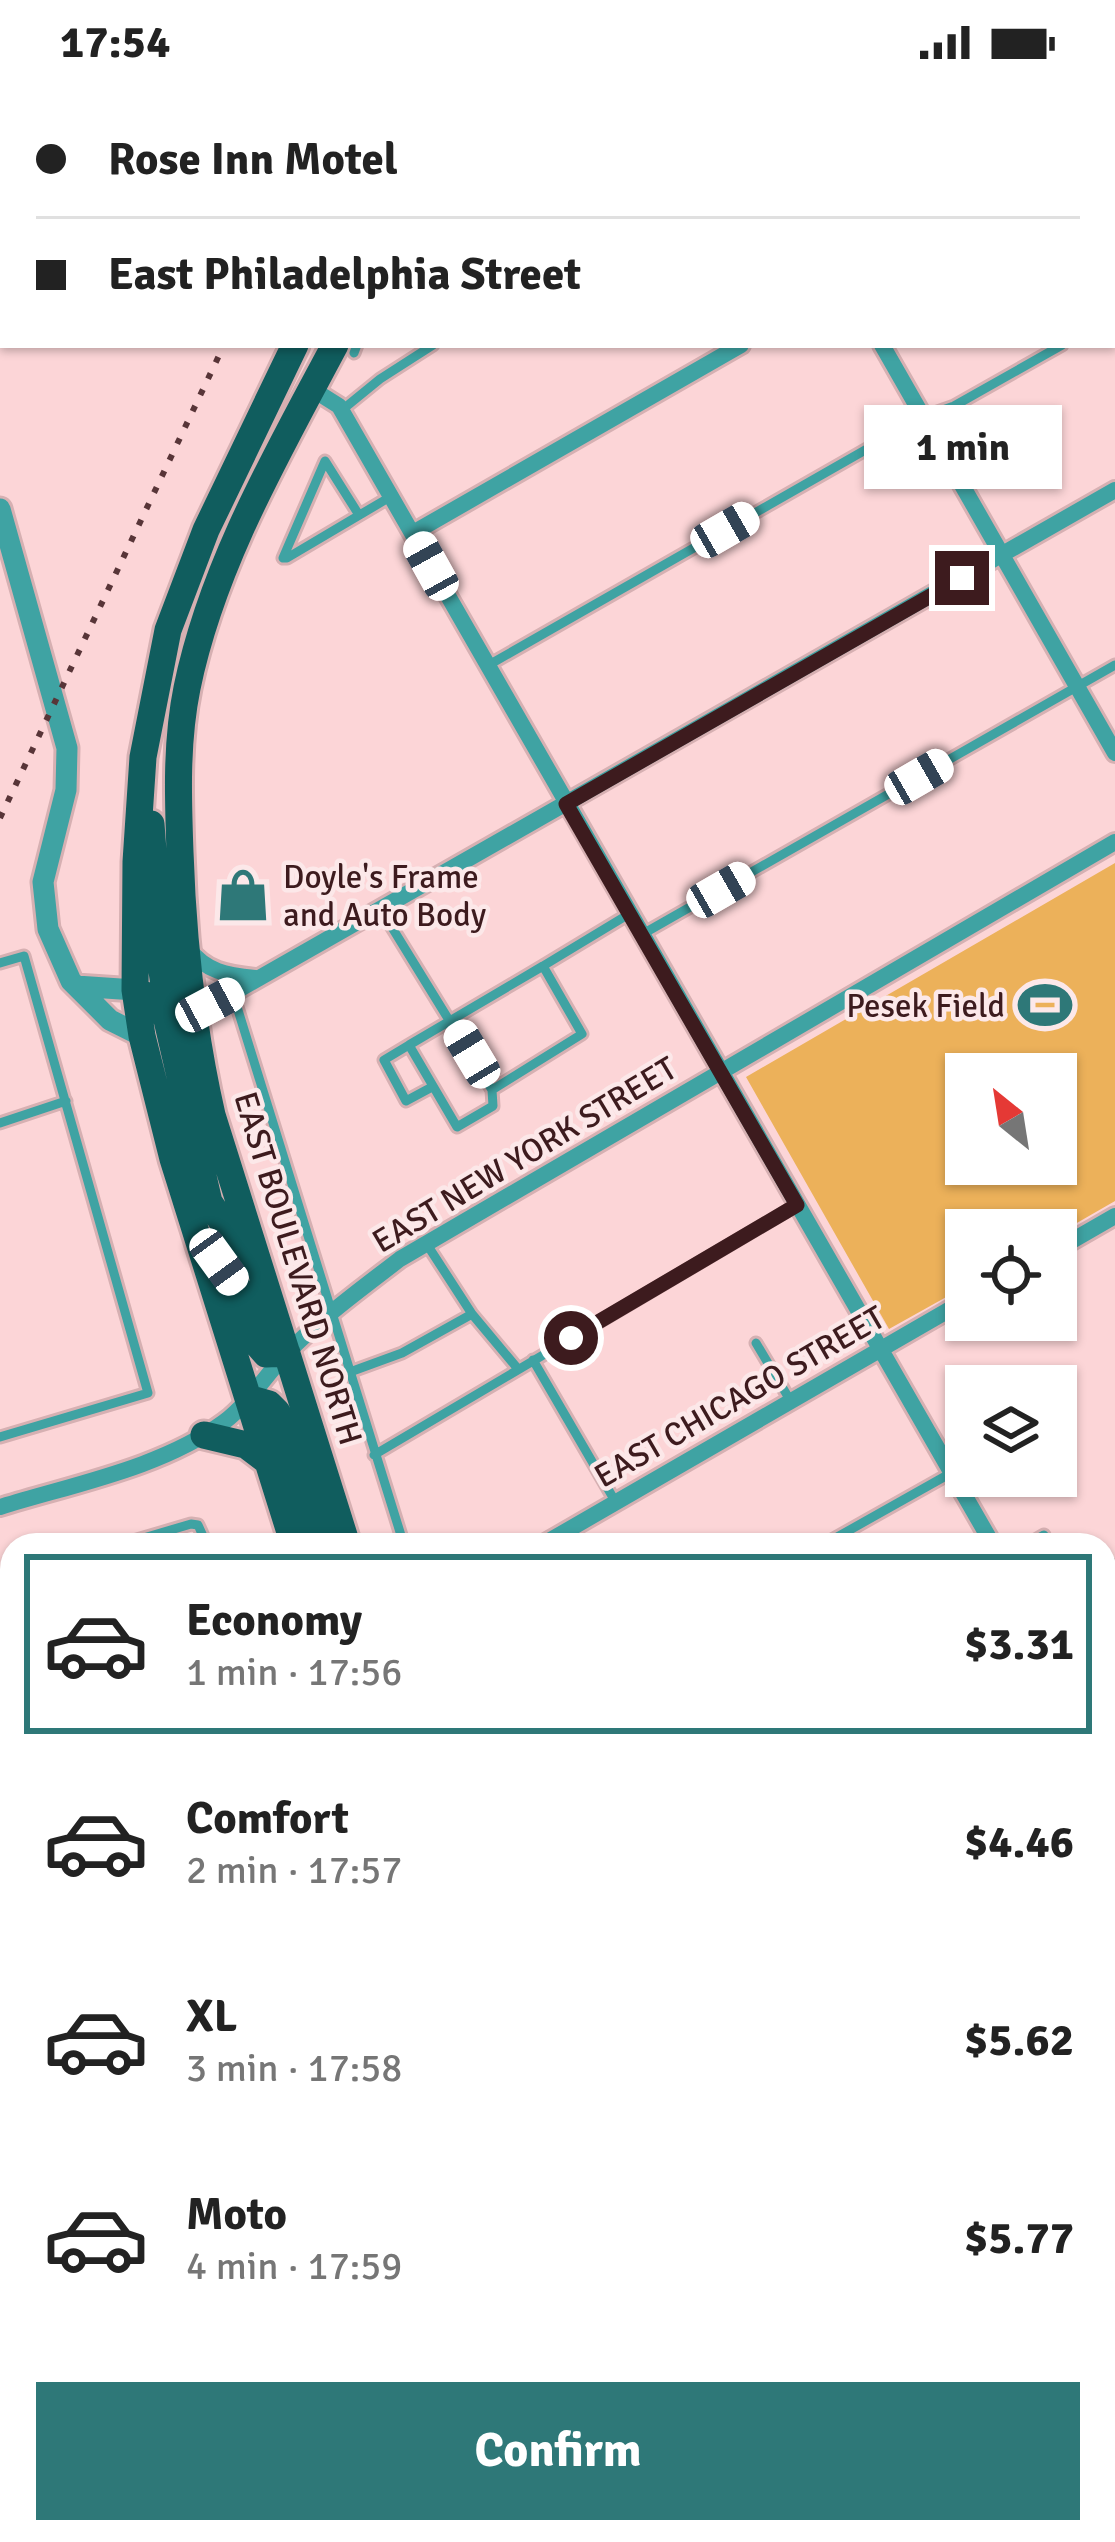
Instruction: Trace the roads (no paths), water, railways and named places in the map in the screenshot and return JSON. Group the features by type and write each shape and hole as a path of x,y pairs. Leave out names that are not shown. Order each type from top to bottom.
{"main road":[{"path":"290,1533 194,1226 142,1036 135,990 143,758 169,630 230,475 294,348"},
{"path":"307,348 299,379 312,389"},
{"name":"EAST BOULEVARD NORTH","path":"343,1533 212,1115 191,1011 183,941 178,773 187,688 220,578 262,481 312,389 348,348"},
{"path":"143,758 154,844 161,971 174,999 191,1011"},
{"path":"135,990 159,1002 167,1020 209,1202 266,1288"},
{"path":"194,1226 244,1296 259,1346 266,1354 286,1353"},
{"path":"248,1398 277,1412 315,1533"},
{"path":"204,1435 246,1445 267,1461"}],"street":[{"path":"413,533 736,348"},
{"path":"884,348 1115,753"},
{"path":"312,389 342,410 945,1461"},
{"path":"191,1011 233,993 1115,490"},
{"path":"0,508 64,725 66,790 48,858 44,904 53,947 76,986 110,1020 142,1036"},
{"name":"EAST NEW YORK STREET","path":"0,1507 149,1459 204,1435 229,1418 286,1353 332,1311 426,1243 1115,842"},
{"path":"183,941 210,968 256,978"},
{"path":"76,986 135,990"},
{"path":"1077,1238 1115,1216"},
{"name":"EAST CHICAGO STREET","path":"563,1533 945,1312"},
{"path":"966,1497 986,1533"}],"lane":[{"path":"487,666 923,417 954,406 1057,348"},
{"path":"342,410 418,349"},
{"path":"358,515 326,461 283,558 287,558 391,496"},
{"path":"641,935 1115,665"},
{"path":"380,908 492,1090 493,1106 457,1127 409,1045"},
{"path":"432,1087 406,1101 384,1060 629,914"},
{"path":"0,963 25,956 148,1393 0,1437"},
{"path":"492,1090 582,1034 543,966"},
{"path":"233,993 400,1533"},
{"path":"0,1124 66,1101"},
{"path":"374,1455 797,1205"},
{"path":"426,1243 472,1314 518,1369"},
{"path":"350,1372 402,1353 472,1314"},
{"path":"755,1343 790,1401"},
{"path":"533,1360 616,1502"},
{"path":"844,1533 945,1477"},
{"path":"161,1533 191,1524 198,1525 202,1533"}],"railway":[{"path":"0,818 223,348"}],"place":[{"name":"Doyle's Frame and Auto Body","path":"243,895"},
{"name":"Pesek Field","path":"1045,1005"}]}
